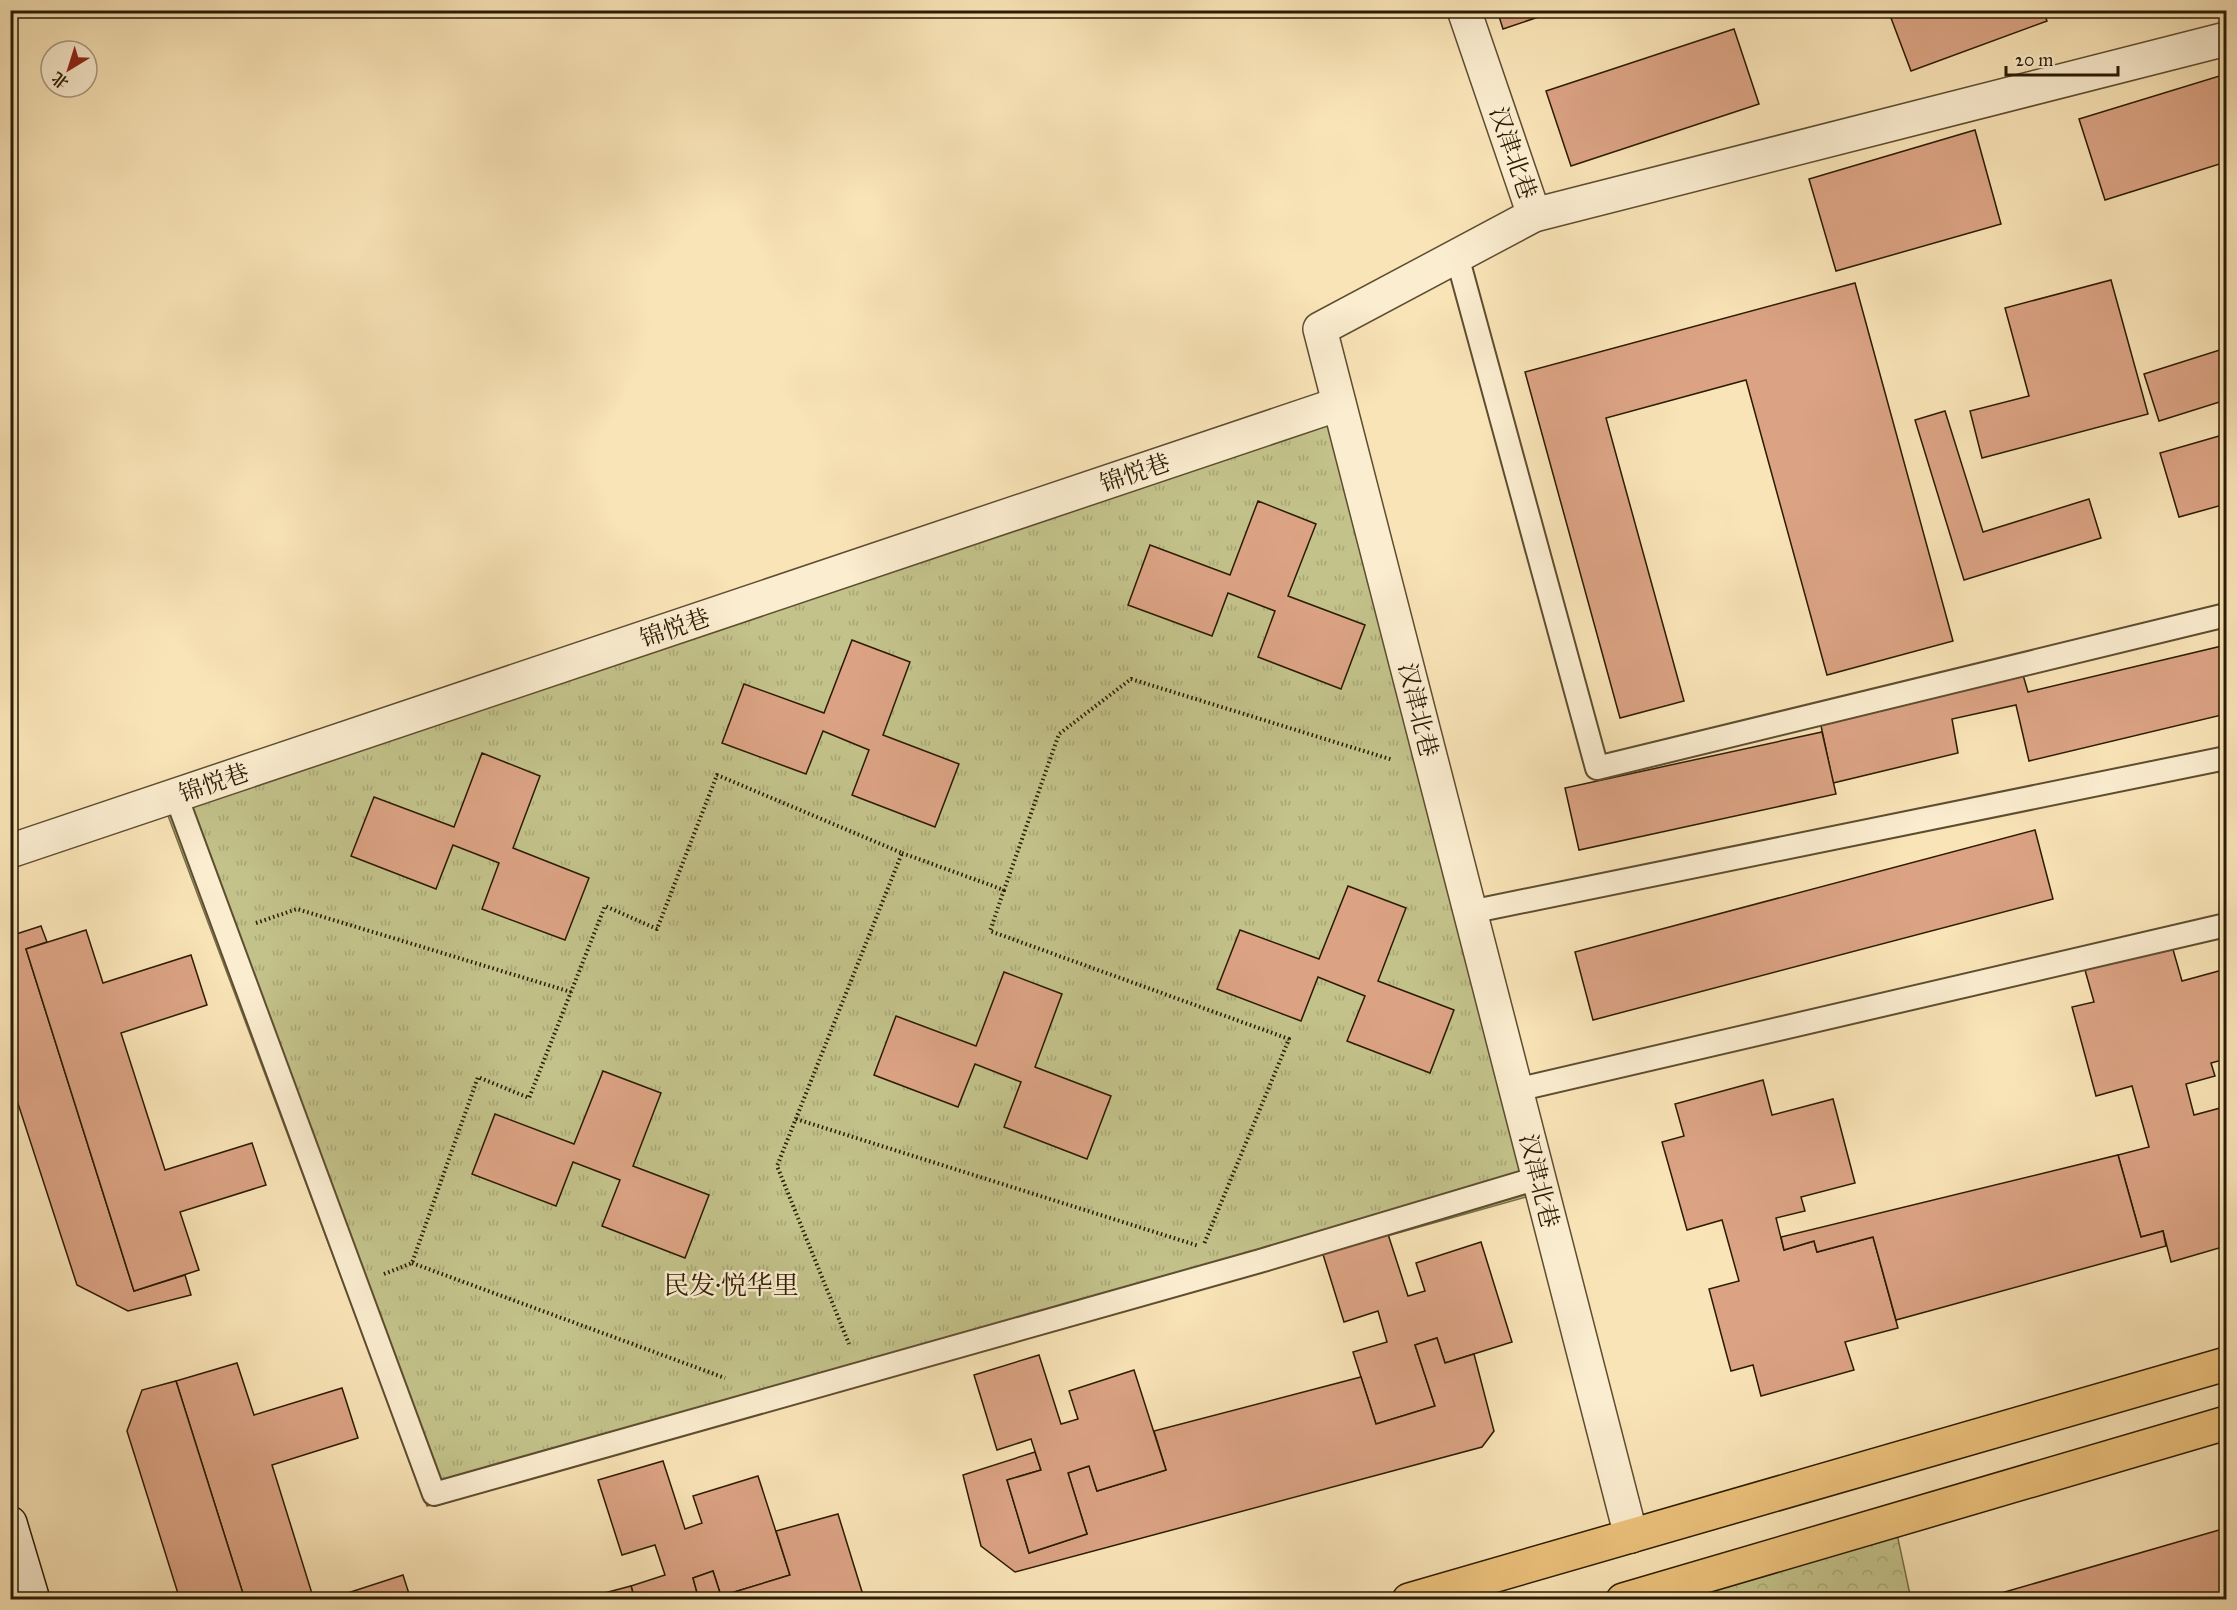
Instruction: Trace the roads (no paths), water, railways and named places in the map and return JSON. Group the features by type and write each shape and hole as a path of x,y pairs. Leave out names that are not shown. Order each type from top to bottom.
{"main road":[{"path":"1409,1599 2226,1364"},
{"path":"1623,1599 2226,1423"}],"street":[{"name":"汉津北巷","path":"1464,10 1534,215 1320,330 1631,1536"},
{"path":"1534,215 2226,39"},
{"name":"锦悦巷","path":"10,851 1339,404"},
{"path":"10,1523 33,1599"}],"lane":[{"path":"1457,256 1597,768 2226,615"},
{"path":"1470,912 2226,758"},
{"path":"176,796 434,1494 861,1376 1538,1178"},
{"path":"1516,1090 2226,925"}],"district":[{"name":"民发·悦华里","path":"731,1285"}]}
